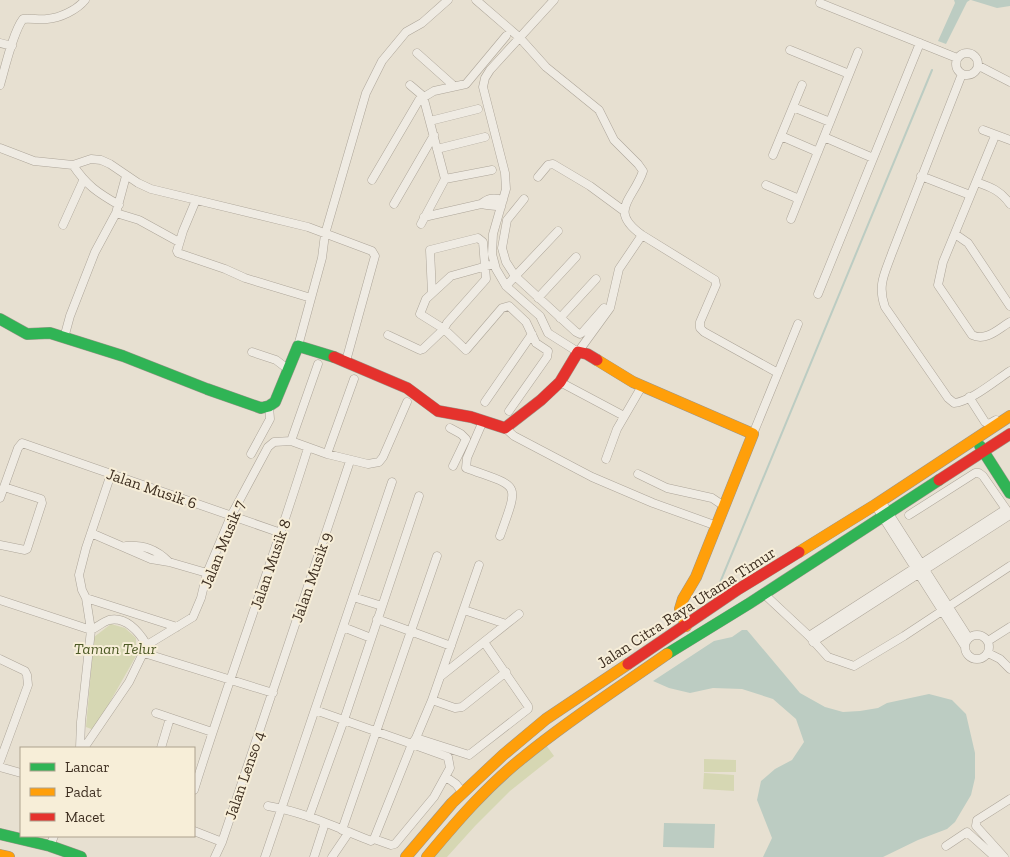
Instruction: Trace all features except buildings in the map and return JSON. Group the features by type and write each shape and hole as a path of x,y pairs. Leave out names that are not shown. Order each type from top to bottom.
{"main road":[{"path":"0,319 27,334 50,333 123,356 261,408 275,402 298,346 346,362 407,388 445,414 456,414 505,428 541,400 560,382 578,352 587,354 614,372 642,386 753,434 724,506 718,526 696,576 683,599 680,609 686,626"},
{"name":"Jalan Citra Raya Utama Timur","path":"406,857 463,793 502,755 535,727 579,695 686,626 737,590 878,503 1010,416"},
{"name":"Jalan Citra Raya Utama Timur","path":"427,857 463,814 524,756 572,720 674,649 764,594 1010,434"},
{"path":"976,437 1010,493"},
{"path":"797,554 806,567"},
{"path":"604,680 612,693"},
{"path":"0,834 20,837"},
{"path":"22,837 52,841 81,857"},
{"path":"0,855 9,857"}],"street":[{"path":"0,85 20,23 23,19 49,20 81,5 85,0"},
{"path":"298,346 322,258 325,234 366,93 382,61 406,32 422,23 448,0"},
{"path":"476,0 520,38 546,67 599,110 614,140 643,171 624,211"},
{"path":"554,0 490,70 485,78 483,87 505,173 506,189 493,234 492,254 494,264 506,286 540,316 548,333 578,352 610,308 619,269 642,235"},
{"path":"820,2 957,58"},
{"path":"372,180 419,100 434,91 466,84 506,36"},
{"path":"0,43 12,46"},
{"path":"818,294 920,43"},
{"path":"790,50 849,74"},
{"path":"791,219 858,52"},
{"path":"968,52 974,54 978,59 979,66 975,72 969,75 962,74 956,64 957,58 968,52"},
{"path":"417,53 454,86"},
{"path":"979,66 1010,82"},
{"path":"962,74 892,253 882,281 880,294 885,307 948,398 954,403 969,397 1010,371"},
{"path":"410,84 423,96 445,179 423,221 481,204 486,200 496,198 502,204"},
{"path":"773,155 802,85"},
{"path":"793,107 830,122"},
{"path":"430,120 478,109"},
{"path":"983,130 1010,140"},
{"path":"394,204 434,135"},
{"path":"781,136 818,152"},
{"path":"995,136 943,262 938,285 972,335 979,339 984,338 1010,322"},
{"path":"437,149 485,137"},
{"path":"824,137 873,158"},
{"path":"0,148 34,161 73,165 91,159 101,160 151,189 231,210 308,227 366,248 374,253 346,362"},
{"path":"538,177 548,166 553,164 590,186 624,211 632,228 715,280 716,285 700,322 700,328 778,373"},
{"path":"73,165 83,181 117,209 179,242"},
{"path":"445,179 492,170"},
{"path":"64,338 70,316 95,252 117,209 126,176"},
{"path":"921,176 970,195"},
{"path":"63,225 83,181"},
{"path":"976,182 998,190 1010,204"},
{"path":"766,185 799,199"},
{"path":"524,198 507,220 502,248 506,262 515,276 580,334 604,308"},
{"path":"196,200 179,242 178,253 245,278 311,298"},
{"path":"506,286 558,231"},
{"path":"955,234 968,243 1010,306"},
{"path":"388,335 420,350 423,349 444,328 446,323 486,279 483,242 478,238 430,250 432,294"},
{"path":"538,298 576,257"},
{"path":"494,264 451,276 426,299 420,314 444,328 466,350 502,308 509,306 526,322 536,343 548,352 547,357 509,411"},
{"path":"560,318 596,279"},
{"path":"753,434 798,324"},
{"path":"485,402 532,334"},
{"path":"252,352 276,360 289,370"},
{"path":"318,364 291,441 350,461 373,465 380,462 384,457 407,402"},
{"path":"327,454 354,379"},
{"path":"560,382 624,416"},
{"path":"606,459 624,416 642,386"},
{"path":"969,397 988,424 1010,411"},
{"path":"252,454 270,419 269,406"},
{"path":"453,466 466,439 461,434 449,429 456,414"},
{"path":"483,421 467,458 466,468 511,486 513,491 512,499 500,536"},
{"path":"505,428 514,436 592,477 653,503 718,526"},
{"name":"Jalan Musik 7","path":"146,649 193,617 201,598 207,573 231,516 268,447 274,442 291,441"},
{"name":"Jalan Musik 6","path":"4,487 18,448 22,443 281,532"},
{"name":"Jalan Musik 8","path":"195,787 308,448"},
{"name":"Jalan Musik 9","path":"272,693 350,461"},
{"path":"811,639 1009,513 982,476 979,473 975,473 909,515"},
{"path":"80,747 91,630 86,598 79,575 111,474"},
{"path":"638,474 667,488 712,498 724,506"},
{"path":"265,857 392,482"},
{"path":"0,498 4,487 41,499 42,503 27,549 0,544"},
{"path":"309,817 344,720 418,496"},
{"path":"878,503 966,641 967,654 973,659 982,659 988,653 989,645 985,638 978,635 966,641"},
{"path":"91,533 125,546 151,559 207,573"},
{"path":"332,857 346,831 376,731 437,556"},
{"path":"374,840 432,700 478,565"},
{"path":"764,594 828,657 854,666 904,636 1010,566"},
{"path":"353,597 382,606"},
{"path":"86,598 176,627"},
{"path":"0,600 91,630 110,620 120,621 131,625 140,634 146,649 272,693"},
{"path":"464,610 506,624"},
{"path":"440,678 519,614"},
{"path":"377,619 451,646"},
{"path":"343,627 371,638"},
{"path":"988,641 1010,627"},
{"path":"315,710 376,731 466,754 472,753 528,709 528,703 484,642"},
{"path":"85,747 129,682 146,649"},
{"path":"988,653 1000,659 1010,669"},
{"path":"0,660 25,671 28,685 0,761"},
{"path":"432,700 455,708 462,707 506,672"},
{"name":"Jalan Lenso 4","path":"215,857 222,842 272,693"},
{"path":"156,713 212,732"},
{"path":"161,747 170,718"},
{"path":"268,806 309,817 371,841 395,844 434,797 446,777 450,764 448,757 414,741"},
{"path":"0,767 20,773"},
{"path":"446,777 456,784 463,793"},
{"path":"1004,857 976,826 976,823 977,820 1010,799"},
{"path":"314,857 325,823"},
{"path":"195,831 222,842"},
{"path":"946,846 967,832 995,857"}],"green space":[{"name":"Taman Telur","path":"111,624 125,628 136,638 136,656 94,730 86,727 94,637"},
{"path":"543,741 554,756 510,791 447,857 427,857"},
{"path":"704,759 736,760 736,772 704,772"},
{"path":"704,773 734,775 734,791 703,789"}],"shaded area":[{"path":"954,0 970,0 967,2 946,44 938,41 955,3"},
{"path":"971,0 1010,0 1010,6 997,8"},
{"path":"742,630 747,630 800,693 825,707 843,712 860,711 929,694 952,700 966,714 975,753 975,778 971,795 955,822 947,829 918,840 883,857 763,857 772,838 757,800 761,781 775,769 792,760 804,742 796,719 773,699 742,689 713,688 690,693 669,688 653,681 714,641 732,637"},
{"path":"664,823 715,824 714,848 663,847"}],"waterway":[{"path":"719,585 932,70"}],"traffic: fast":[{"path":"0,319 27,334 50,333 123,356 261,408 275,402 298,346 334,357"},
{"path":"980,446 1010,493"},
{"path":"667,654 750,603 939,480"},
{"path":"0,834 50,846 81,857"}],"traffic: slow":[{"path":"597,360 633,382 753,434 696,577 683,599 680,609 686,626"},
{"path":"799,552 875,505 1010,416"},
{"path":"427,857 473,804 511,767 577,716 667,654"},
{"path":"406,857 452,803 503,755 546,719 628,664"},
{"path":"0,855 9,857"}],"traffic: jam":[{"path":"334,357 407,388 438,411 471,417 505,428 541,400 560,382 578,352 587,354 597,360"},
{"path":"939,480 1010,434"},
{"path":"628,664 737,590 799,552"}]}
